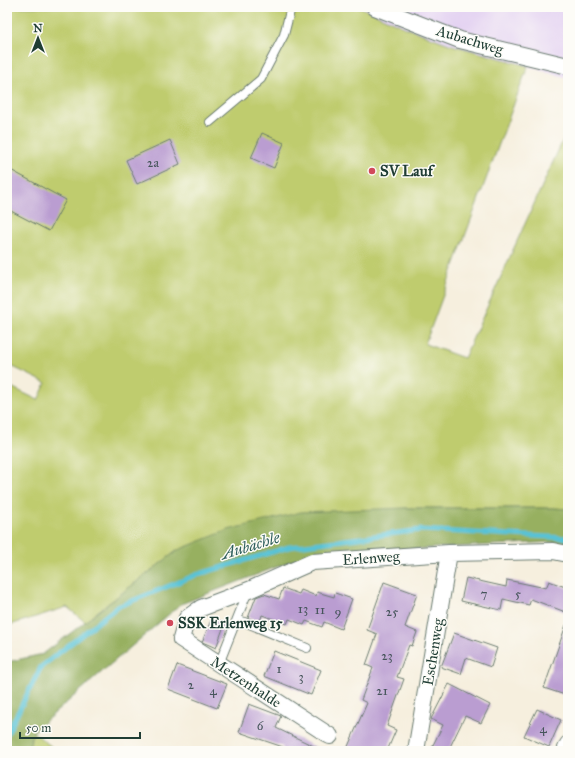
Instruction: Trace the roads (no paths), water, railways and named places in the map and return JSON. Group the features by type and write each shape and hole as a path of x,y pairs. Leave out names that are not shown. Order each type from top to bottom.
{"street":[{"name":"Aubachweg","path":"375,7 460,40 568,66"},
{"name":"Erlenweg","path":"187,618 201,608 249,590 312,562 449,553 553,551 568,554"},
{"name":"Eschenweg","path":"416,751 449,553"},
{"name":"Metzenhalde","path":"187,618 181,639 330,736"},
{"path":"565,751 568,744"}],"lane":[{"path":"210,122 261,79 284,35 291,7"},
{"path":"219,664 249,590"},
{"path":"237,619 307,648"}],"waterway":[{"name":"Aubächle","path":"7,734 41,667 117,607 196,575 289,547 421,530 568,538"}],"place":[{"name":"SV Lauf","path":"372,171"},
{"name":"SSK Erlenweg 15","path":"170,623"}]}
